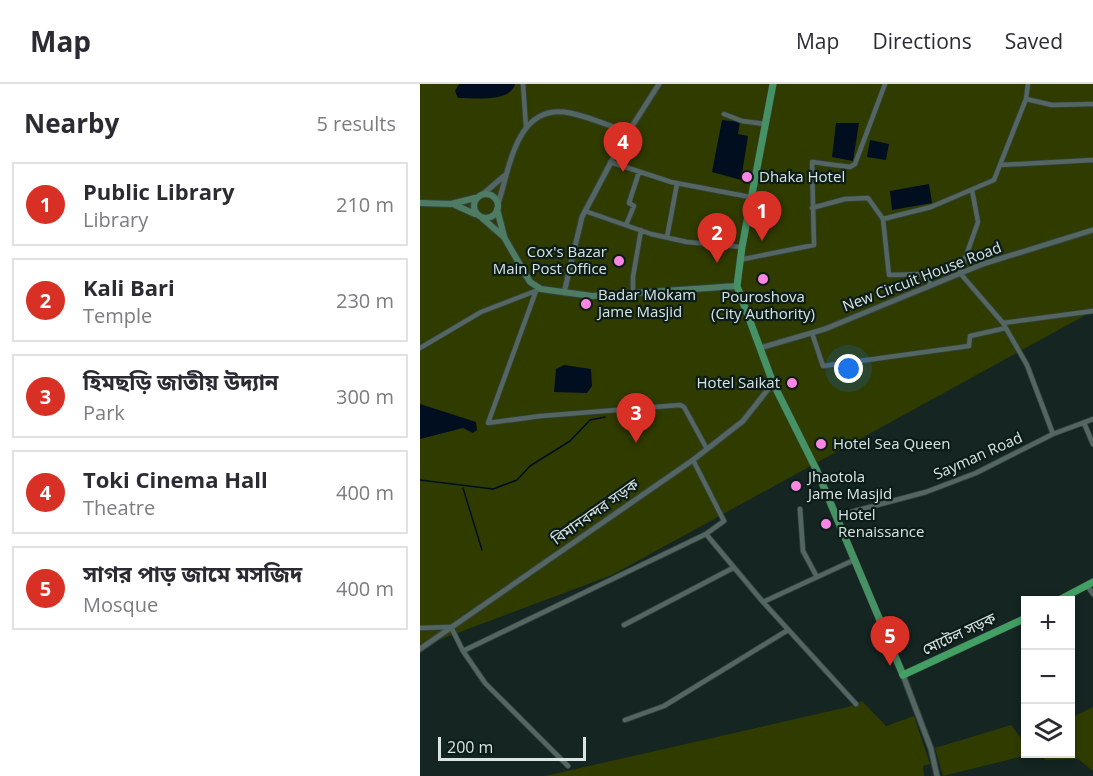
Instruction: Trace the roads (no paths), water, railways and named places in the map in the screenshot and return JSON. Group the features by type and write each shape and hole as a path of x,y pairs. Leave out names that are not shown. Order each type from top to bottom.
{"highway":[{"path":"1067,596 1090,584"},
{"name":"মোটেল সড়ক","path":"903,675 1021,620"}],"main road":[{"path":"773,84 750,197 737,286 773,382 836,516 903,675"},
{"path":"480,217 473,206 481,195"},
{"path":"420,203 451,204 481,195 491,195 498,207 504,237 530,282 538,290 592,296 633,291 737,286"},
{"path":"451,204 480,217 504,237"},
{"path":"480,217 490,218 498,207"}],"street":[{"path":"498,207 507,172 526,127 523,84"},
{"path":"564,293 585,211 610,162 659,84"},
{"path":"739,260 812,248 815,241 812,162 850,167 855,165 885,84"},
{"path":"883,219 931,207 992,182 1026,99 1028,84"},
{"path":"1026,99 1052,105 1093,104"},
{"path":"526,127 544,115 564,113 628,132"},
{"path":"724,114 742,121 765,124"},
{"path":"1000,165 1093,160"},
{"path":"610,162 677,184 750,197"},
{"path":"481,195 507,172"},
{"path":"626,225 634,206 628,203 639,172"},
{"path":"667,237 677,184"},
{"path":"972,190 978,222 960,273 1004,325 1027,365 1053,434"},
{"path":"812,208 845,200 868,198 883,219 889,275 927,274 930,284"},
{"path":"585,211 667,237 742,247"},
{"path":"633,291 633,277 641,230"},
{"name":"New Circuit House Road","path":"760,348 812,333 982,264 1093,230"},
{"path":"420,348 481,312 538,290"},
{"path":"538,290 488,423 541,416 680,405 684,407 707,448"},
{"path":"812,333 823,366 969,346 970,336 1004,325 1093,311"},
{"name":"বিমানবন্দর সড়ক","path":"420,649 693,460 743,421 773,382"},
{"name":"Sayman Road","path":"836,516 946,485 976,473 1053,434 1093,419"},
{"path":"1084,423 1093,444"},
{"path":"463,651 706,534 724,520 693,460"},
{"path":"800,509 802,551 817,578"},
{"path":"706,534 733,568 856,704"},
{"path":"763,602 854,560"},
{"path":"624,625 733,568"},
{"path":"1090,584 1093,594"},
{"path":"420,628 451,627 463,651 485,683 568,766"},
{"path":"625,720 664,706 788,630"},
{"path":"903,675 931,749 938,776"}],"water":[{"path":"459,84 515,84 506,94 482,99 458,98 455,91"},
{"path":"722,120 740,122 738,134 748,136 741,180 712,172"},
{"path":"836,123 859,123 853,161 832,157"},
{"path":"870,140 889,144 886,160 867,157"},
{"path":"929,184 932,203 892,210 890,191"},
{"path":"564,365 591,369 592,386 587,393 554,392 556,369"},
{"path":"420,404 476,422 477,430 473,433 463,428 420,439"}],"waterway":[{"path":"420,480 493,489 517,480 530,466 570,441 590,420 605,417"},
{"path":"463,488 482,550"}],"place":[{"name":"Toki Cinema Hall","path":"623,172"},
{"name":"Dhaka Hotel","path":"747,177"},
{"name":"Public Library","path":"762,241"},
{"name":"Cox's Bazar Main Post Office","path":"619,261"},
{"name":"Kali Bari","path":"717,263"},
{"name":"Pouroshova (City Authority)","path":"763,279"},
{"name":"Badar Mokam Jame Masjid","path":"586,304"},
{"name":"Hotel Saikat","path":"792,383"},
{"name":"হিমছড়ি জাতীয় উদ্যান","path":"636,443"},
{"name":"Hotel Sea Queen","path":"821,444"},
{"name":"Jhaotola Jame Masjid","path":"796,486"},
{"name":"Hotel Renaissance","path":"826,524"},
{"name":"সাগর পাড় জামে মসজিদ","path":"890,666"}]}
